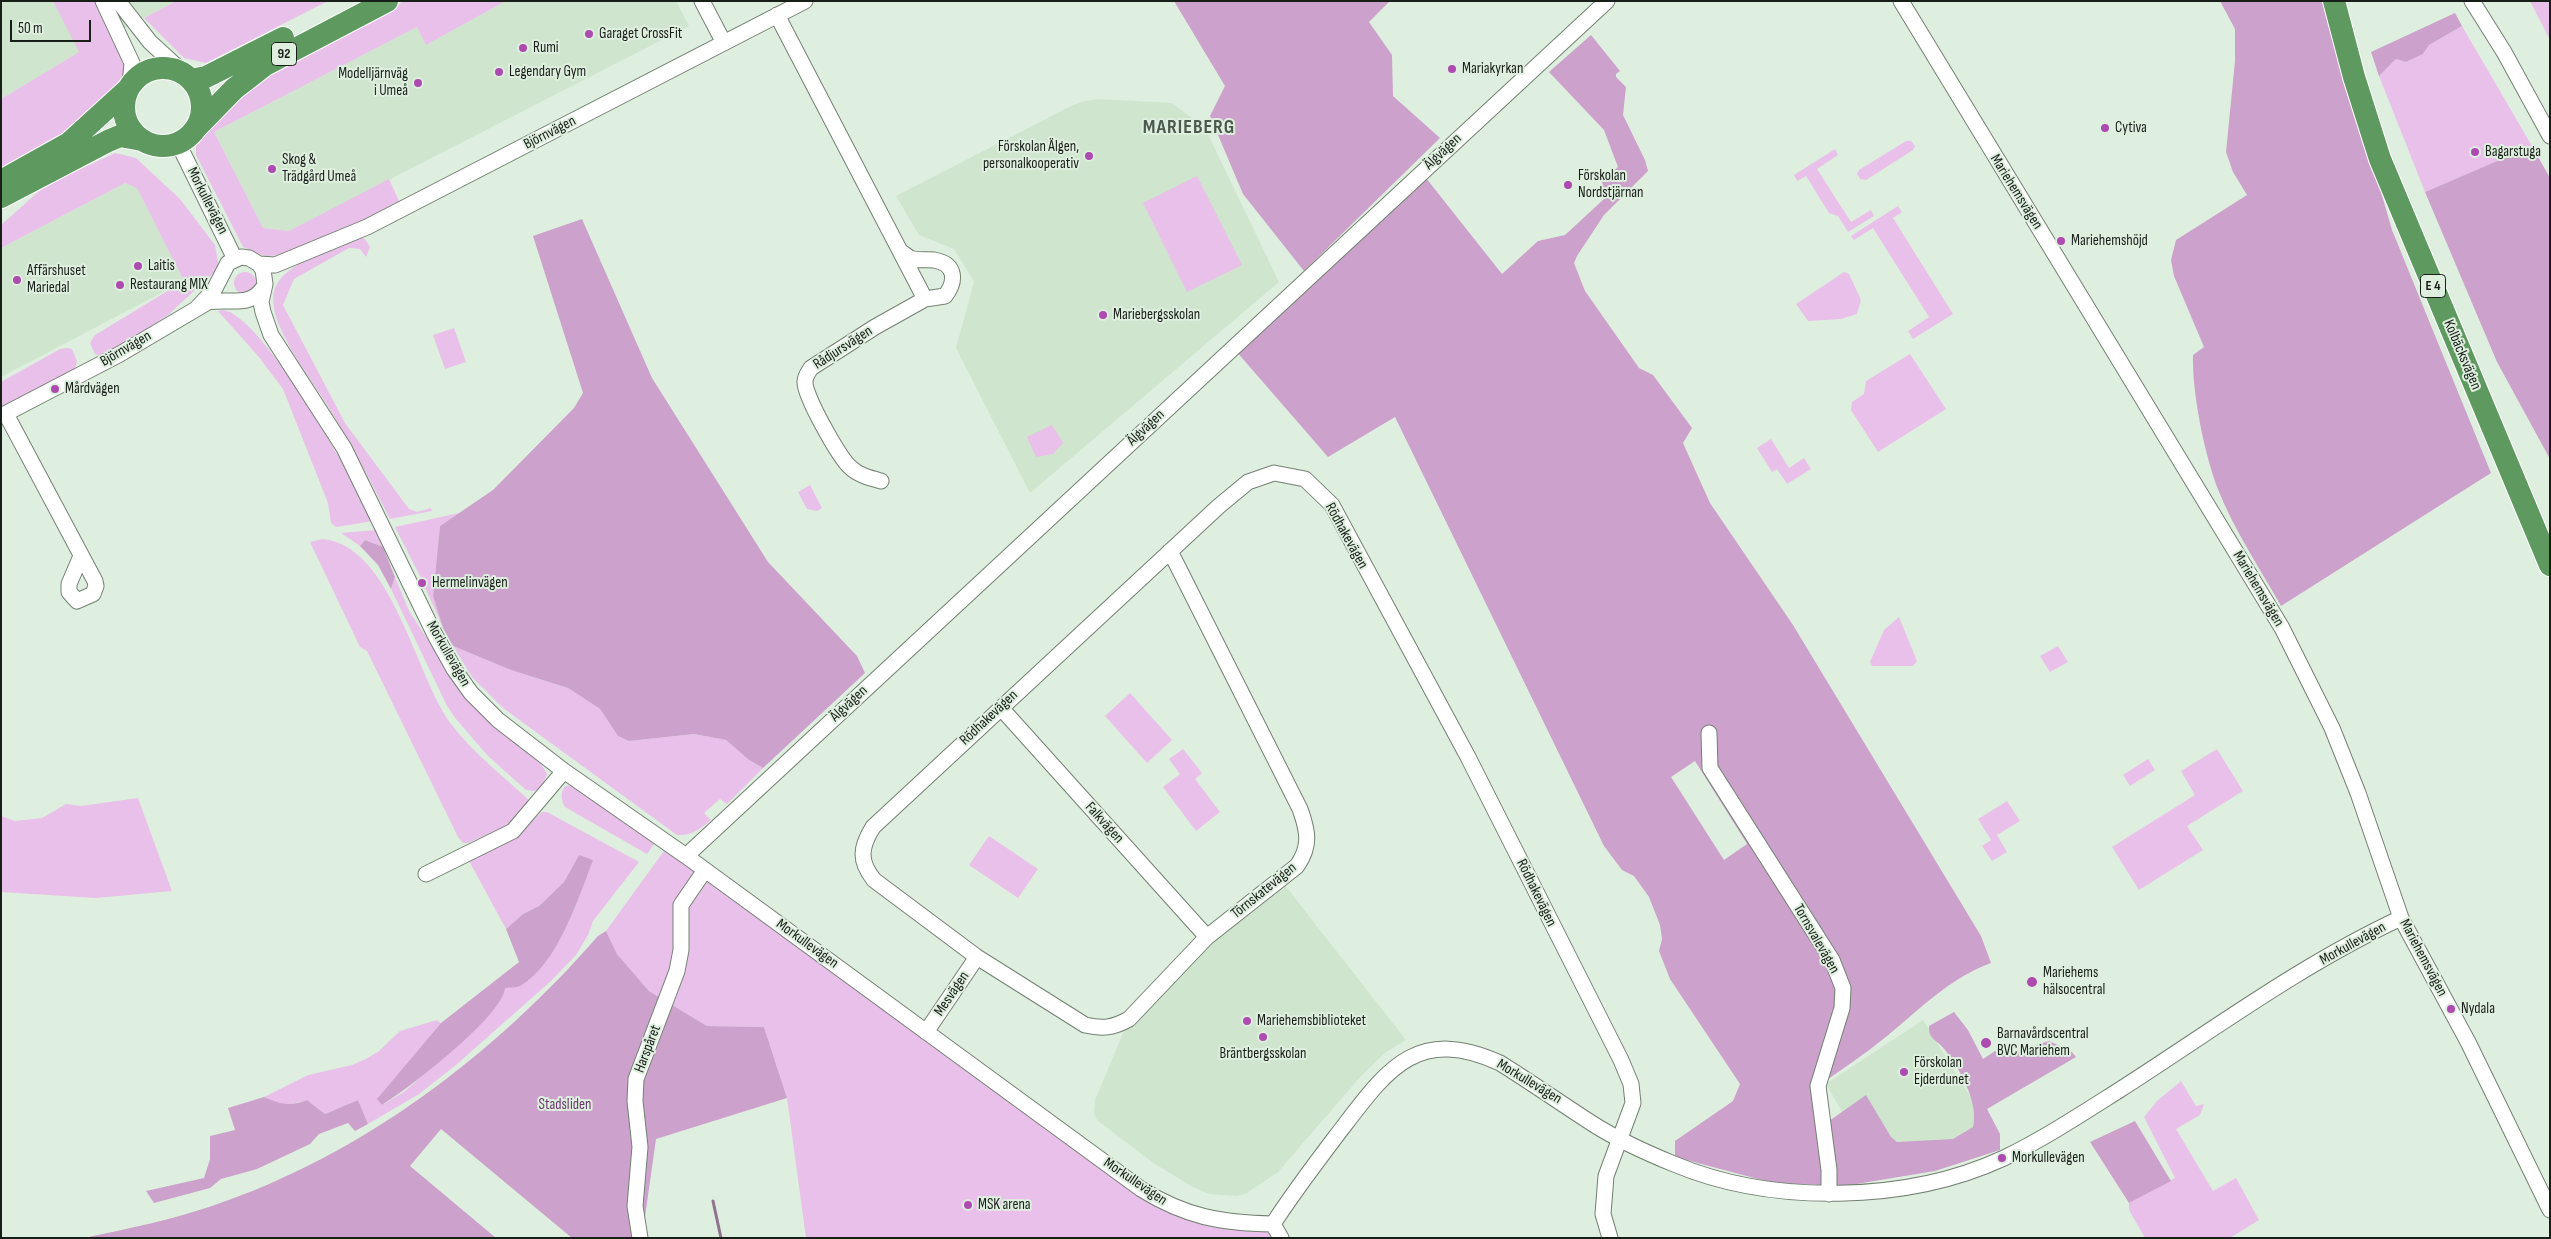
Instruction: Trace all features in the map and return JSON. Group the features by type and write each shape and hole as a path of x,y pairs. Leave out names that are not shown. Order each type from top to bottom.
{"highway":[{"name":"92","path":"189,77 214,74 353,1"},
{"name":"92","path":"196,128 234,88 265,65 387,1"},
{"name":"Kolbäcksvägen","path":"2334,1 2354,77 2380,159 2550,565"},
{"name":"Kolbäcksvägen","path":"2348,1 2390,146 2415,211 2550,530"},
{"path":"1,181 69,143 144,72 157,68 172,68 189,77 202,99 202,114 196,128 188,137 178,143 156,145 120,136 1,197"},
{"path":"128,88 124,101 125,118 134,133 142,140"}],"street":[{"path":"104,1 132,63 128,88"},
{"path":"118,1 150,42 189,77"},
{"path":"702,1 724,43"},
{"name":"Björnvägen","path":"197,308 214,290 228,263 235,259 249,258 258,264 275,264 292,259 413,204 805,1"},
{"name":"Älgvägen","path":"686,856 1607,1"},
{"name":"Mariehemsvägen","path":"1901,1 2282,628 2332,728 2358,793 2401,918 2466,1037 2550,1210"},
{"path":"2475,6 2550,136"},
{"path":"777,15 925,299"},
{"name":"Morkullevägen","path":"178,143 235,259"},
{"name":"Rådjursvägen","path":"881,481 864,476 849,467 836,449 807,395 804,383 806,374 811,368 875,327 925,299 945,296 953,286 952,273 945,264 937,261 911,259 900,251"},
{"name":"Björnvägen","path":"3,415 120,354 197,308 221,299 252,300 292,259"},
{"path":"258,264 263,270 264,286"},
{"path":"221,279 223,289 253,310 271,335"},
{"name":"Morkullevägen","path":"264,286 261,302 271,335 344,448 435,635 454,669 471,693 498,720 564,771 686,856 1160,1201 1187,1213 1221,1222 1277,1231 1294,1192 1376,1083 1394,1067 1426,1051 1456,1048 1500,1063 1620,1139 1677,1165 1734,1182 1775,1192 1829,1194 1884,1190 1950,1178 2002,1158 2057,1129 2346,945 2401,918"},
{"path":"3,415 81,556"},
{"name":"Rödhakevägen","path":"977,957 874,880 866,869 863,855 865,841 874,828 1001,708 1170,551 1248,482 1274,473 1305,479 1332,506 1468,757 1621,1060 1631,1084 1633,1103 1606,1176 1603,1195 1603,1214 1610,1238"},
{"name":"Törnskatevägen","path":"977,957 1085,1025 1103,1028 1116,1026 1129,1019 1207,937 1297,866 1304,856 1308,841 1308,831 1300,808 1170,551"},
{"name":"Falkvägen","path":"1001,708 1207,937"},
{"name":"Tornsvalevägen","path":"1709,733 1710,768 1832,960 1843,988 1842,1008 1818,1086 1829,1194"},
{"path":"426,874 513,831 564,771"},
{"name":"Harspåret","path":"640,1238 635,1206 640,1147 634,1101 636,1079 677,971 681,950 681,904 705,870"},
{"name":"Mesvägen","path":"926,1032 977,957"}],"shaded area":[{"path":"1,1 176,1 79,52 1,99"},
{"path":"53,1 98,1 128,66 118,85 90,116 56,141 1,174 1,99 79,52"},
{"path":"176,1 328,1 206,63 184,58 144,18"},
{"path":"405,1 506,1 426,45 417,27 214,132 263,228 289,231 389,179 399,201 335,234 283,254 266,256 243,247 196,155 196,142 219,112 293,58"},
{"path":"506,1 676,1 689,26 289,231 263,228 214,132 417,27 426,45"},
{"path":"2530,1 2550,1 2550,40"},
{"path":"2462,26 2532,146 2425,192 2379,76 2396,59 2406,62 2423,54 2429,45"},
{"name":"Mariebergsskolan","path":"1098,99 1172,103 1205,128 1279,282 1030,493 956,348 974,282 954,249 919,235 896,196 1071,106"},
{"path":"1906,141 1911,141 1915,146 1913,150 1866,180 1860,179 1857,174 1859,170"},
{"path":"1835,149 1838,155 1817,169 1851,222 1871,210 1874,216 1848,232 1838,216 1829,213 1806,176 1797,181 1794,175"},
{"path":"115,153 136,158 180,199 215,245 219,268 168,315 103,357 95,354 90,343 95,335 184,281 137,188 125,183 1,248 1,225 46,185"},
{"path":"1197,176 1242,265 1187,292 1143,203"},
{"path":"125,183 137,187 184,281 1,377 1,248"},
{"path":"1898,206 1902,212 1893,218 1953,314 1913,339 1908,331 1929,317 1873,228 1854,240 1851,236"},
{"path":"358,237 365,239 370,247 366,257 360,249 349,248 294,279 283,305 345,423 409,509 417,512 431,508 432,511 390,519 344,433 290,348 275,312 273,296 281,278 299,264 321,252"},
{"path":"245,272 253,275 256,283 253,291 245,294 237,291 234,283 237,275"},
{"path":"1844,272 1849,274 1861,300 1857,314 1841,319 1808,321 1796,304"},
{"path":"223,310 240,319 261,340 283,369 328,438 374,521 336,527 331,523 328,503 283,389 258,356 218,311"},
{"path":"454,328 466,362 445,369 433,335"},
{"path":"60,349 72,349 77,361 75,369 1,410 1,382"},
{"path":"1910,354 1946,409 1878,452 1851,410 1852,402 1864,394 1866,381"},
{"path":"1052,425 1063,443 1053,454 1036,457 1027,437"},
{"path":"1771,439 1789,468 1804,458 1811,469 1787,484 1777,469 1772,472 1757,448"},
{"path":"810,485 822,508 817,511 807,509 798,492"},
{"path":"459,513 440,526 433,596 443,628 421,578 395,527"},
{"path":"377,530 383,547 365,540 360,546 341,533"},
{"path":"323,539 347,547 367,564 384,588 399,616 438,702 451,724 479,755 530,801 510,824 468,843 463,843 458,837 367,651 360,647 310,542"},
{"path":"395,577 409,611 462,692 509,738 541,764 547,774 542,786 535,791 526,790 488,756 447,706 391,589"},
{"path":"1899,617 1917,661 1913,666 1872,666 1870,662 1884,630"},
{"path":"453,646 511,670 568,688 600,709 618,736 629,741 694,734 726,740 749,760 763,768 727,804 720,799 704,813 711,820 696,831 677,835 503,708 472,677"},
{"path":"2058,646 2068,662 2050,672 2040,656"},
{"path":"1130,693 1172,740 1147,763 1105,716"},
{"path":"1183,749 1202,773 1195,779 1220,812 1196,831 1163,787 1180,774 1169,759"},
{"path":"2217,749 2243,791 2187,826 2203,850 2139,890 2112,847 2195,795 2181,771"},
{"path":"2148,759 2155,770 2130,786 2123,775"},
{"path":"576,785 656,841 647,854 565,807 562,796 563,789 565,786"},
{"path":"138,798 172,891 96,898 1,892 1,816 15,821 42,818 66,804 81,806"},
{"path":"2007,801 2020,821 1997,835 2007,852 1992,861 1982,846 1991,840 1978,819"},
{"path":"542,812 547,812 639,862 593,921 588,935 576,955 551,981 456,1065 419,1094 368,1124 358,1100 325,1114 307,1100 283,1106 264,1097 308,1075 352,1065 366,1059 379,1051 400,1031 437,1020 441,1023 378,1099 382,1105 404,1092 442,1058 505,988 546,962 562,936 575,908 579,855 564,882 539,906 523,914 506,929 468,859 518,835"},
{"path":"989,836 1038,869 1018,898 969,865"},
{"path":"669,844 1160,1201 1273,1224 1281,1238 806,1238 787,1098 764,1027 707,1026 649,991 617,954 606,931"},
{"name":"Bräntbergsskolan","path":"1280,879 1406,1040 1386,1052 1361,1076 1278,1172 1247,1193 1237,1196 1209,1194 1191,1186 1152,1162 1097,1120 1094,1113 1095,1100 1129,1019 1170,978"},
{"path":"1923,1020 1996,1138 1876,1170 1826,1084"},
{"path":"2181,1081 2196,1106 2204,1104 2200,1115 2176,1129 2213,1191 2236,1178 2259,1220 2230,1238 2145,1238 2129,1210 2129,1203 2175,1178 2144,1117 2157,1101"}],"green space":[{"path":"1174,1 1390,1 1369,22 1392,55 1393,96 1440,138 1304,271 1243,194 1210,116 1225,86"},
{"path":"2220,1 2326,1 2392,230 2491,473 2281,606 2223,502 2212,473 2203,439 2194,387 2193,355 2204,347 2174,276 2171,260 2176,240 2247,195 2233,172 2226,152 2235,61 2235,29"},
{"path":"2455,13 2462,26 2429,45 2423,54 2406,62 2396,59 2379,76 2371,52"},
{"path":"1591,35 1620,71 1616,74 1616,77 1626,87 1623,115 1645,160 1648,171 1604,215 1577,256 1574,263 1585,291 1639,368 1653,375 1692,428 1683,443 1710,503 1793,625 1981,936 1991,963 1976,969 1949,985 1879,1043 1818,1086 1822,1126 1866,1095 1891,1137 1897,1142 1953,1139 1973,1127 1974,1118 1971,1097 1962,1076 1951,1058 1929,1031 1929,1026 1954,1012 1968,1030 1983,1059 1995,1051 2010,1053 2049,1041 2071,1051 2076,1057 1987,1109 2000,1134 2000,1150 1935,1171 1844,1186 1773,1183 1675,1157 1675,1141 1733,1101 1740,1084 1670,979 1659,951 1662,939 1660,925 1649,897 1634,876 1622,870 1604,846 1395,417 1328,457 1236,351 1426,178 1502,274 1538,241 1565,235 1604,199 1602,181 1618,167 1604,130 1549,72","holes":["1695,761 1747,844 1724,860 1671,777"]},
{"path":"2532,146 2550,178 2550,459 2497,362 2425,192"},
{"path":"582,219 652,378 768,562 857,656 865,673 763,768 749,760 726,740 694,734 629,741 618,736 600,709 568,688 511,670 453,646 443,628 433,596 440,526 493,490 574,408 583,393 533,236"},
{"path":"365,540 383,547 395,577 391,589 378,565 360,546"},
{"path":"579,855 593,860 565,929 545,963 520,986 505,988 500,1000 489,1016 472,1033 412,1084 382,1105 377,1099 441,1023 519,962 506,929 523,914 539,906 564,882"},
{"name":"Stadsliden","path":"606,931 617,954 649,991 707,1026 764,1027 787,1098 656,1139 642,1238 572,1238 441,1129 410,1166 496,1238 84,1238 164,1220 212,1206 268,1185 321,1159 373,1130 423,1096 470,1060 515,1021 558,980 598,936"},
{"path":"264,1097 285,1104 307,1100 325,1114 358,1100 368,1124 355,1131 348,1123 319,1134 310,1144 257,1169 221,1179 210,1188 154,1203 146,1191 204,1178 210,1159 210,1136 235,1130 228,1108"},
{"path":"2135,1121 2171,1181 2129,1203 2090,1142"}],"waterway":[{"path":"713,1201 721,1238"}],"place":[{"name":"Garaget CrossFit","path":"589,34"},
{"name":"Rumi","path":"523,48"},
{"name":"Mariakyrkan","path":"1452,69"},
{"name":"Legendary Gym","path":"499,72"},
{"name":"Modelljärnväg i Umeå","path":"418,83"},
{"name":"Cytiva","path":"2105,128"},
{"name":"Bagarstuga","path":"2475,152"},
{"name":"Förskolan Älgen, personalkooperativ","path":"1089,156"},
{"name":"Skog & Trädgård Umeå","path":"272,169"},
{"name":"Förskolan Nordstjärnan","path":"1568,185"},
{"name":"Mariehemshöjd","path":"2061,241"},
{"name":"Laitis","path":"138,266"},
{"name":"Affärshuset Mariedal","path":"17,280"},
{"name":"Restaurang MIX","path":"120,285"},
{"name":"Mariebergsskolan","path":"1103,315"},
{"name":"Mårdvägen","path":"55,389"},
{"name":"Hermelinvägen","path":"422,583"},
{"name":"Mariehems hälsocentral","path":"2032,982"},
{"name":"Nydala","path":"2451,1009"},
{"name":"Mariehemsbiblioteket","path":"1247,1021"},
{"name":"Bräntbergsskolan","path":"1263,1037"},
{"name":"Barnavårdscentral BVC Mariehem","path":"1986,1043"},
{"name":"Förskolan Ejderdunet","path":"1904,1072"},
{"name":"Morkullevägen","path":"2002,1158"},
{"name":"MSK arena","path":"968,1205"}],"district":[{"name":"MARIEBERG","path":"1189,128"}]}
